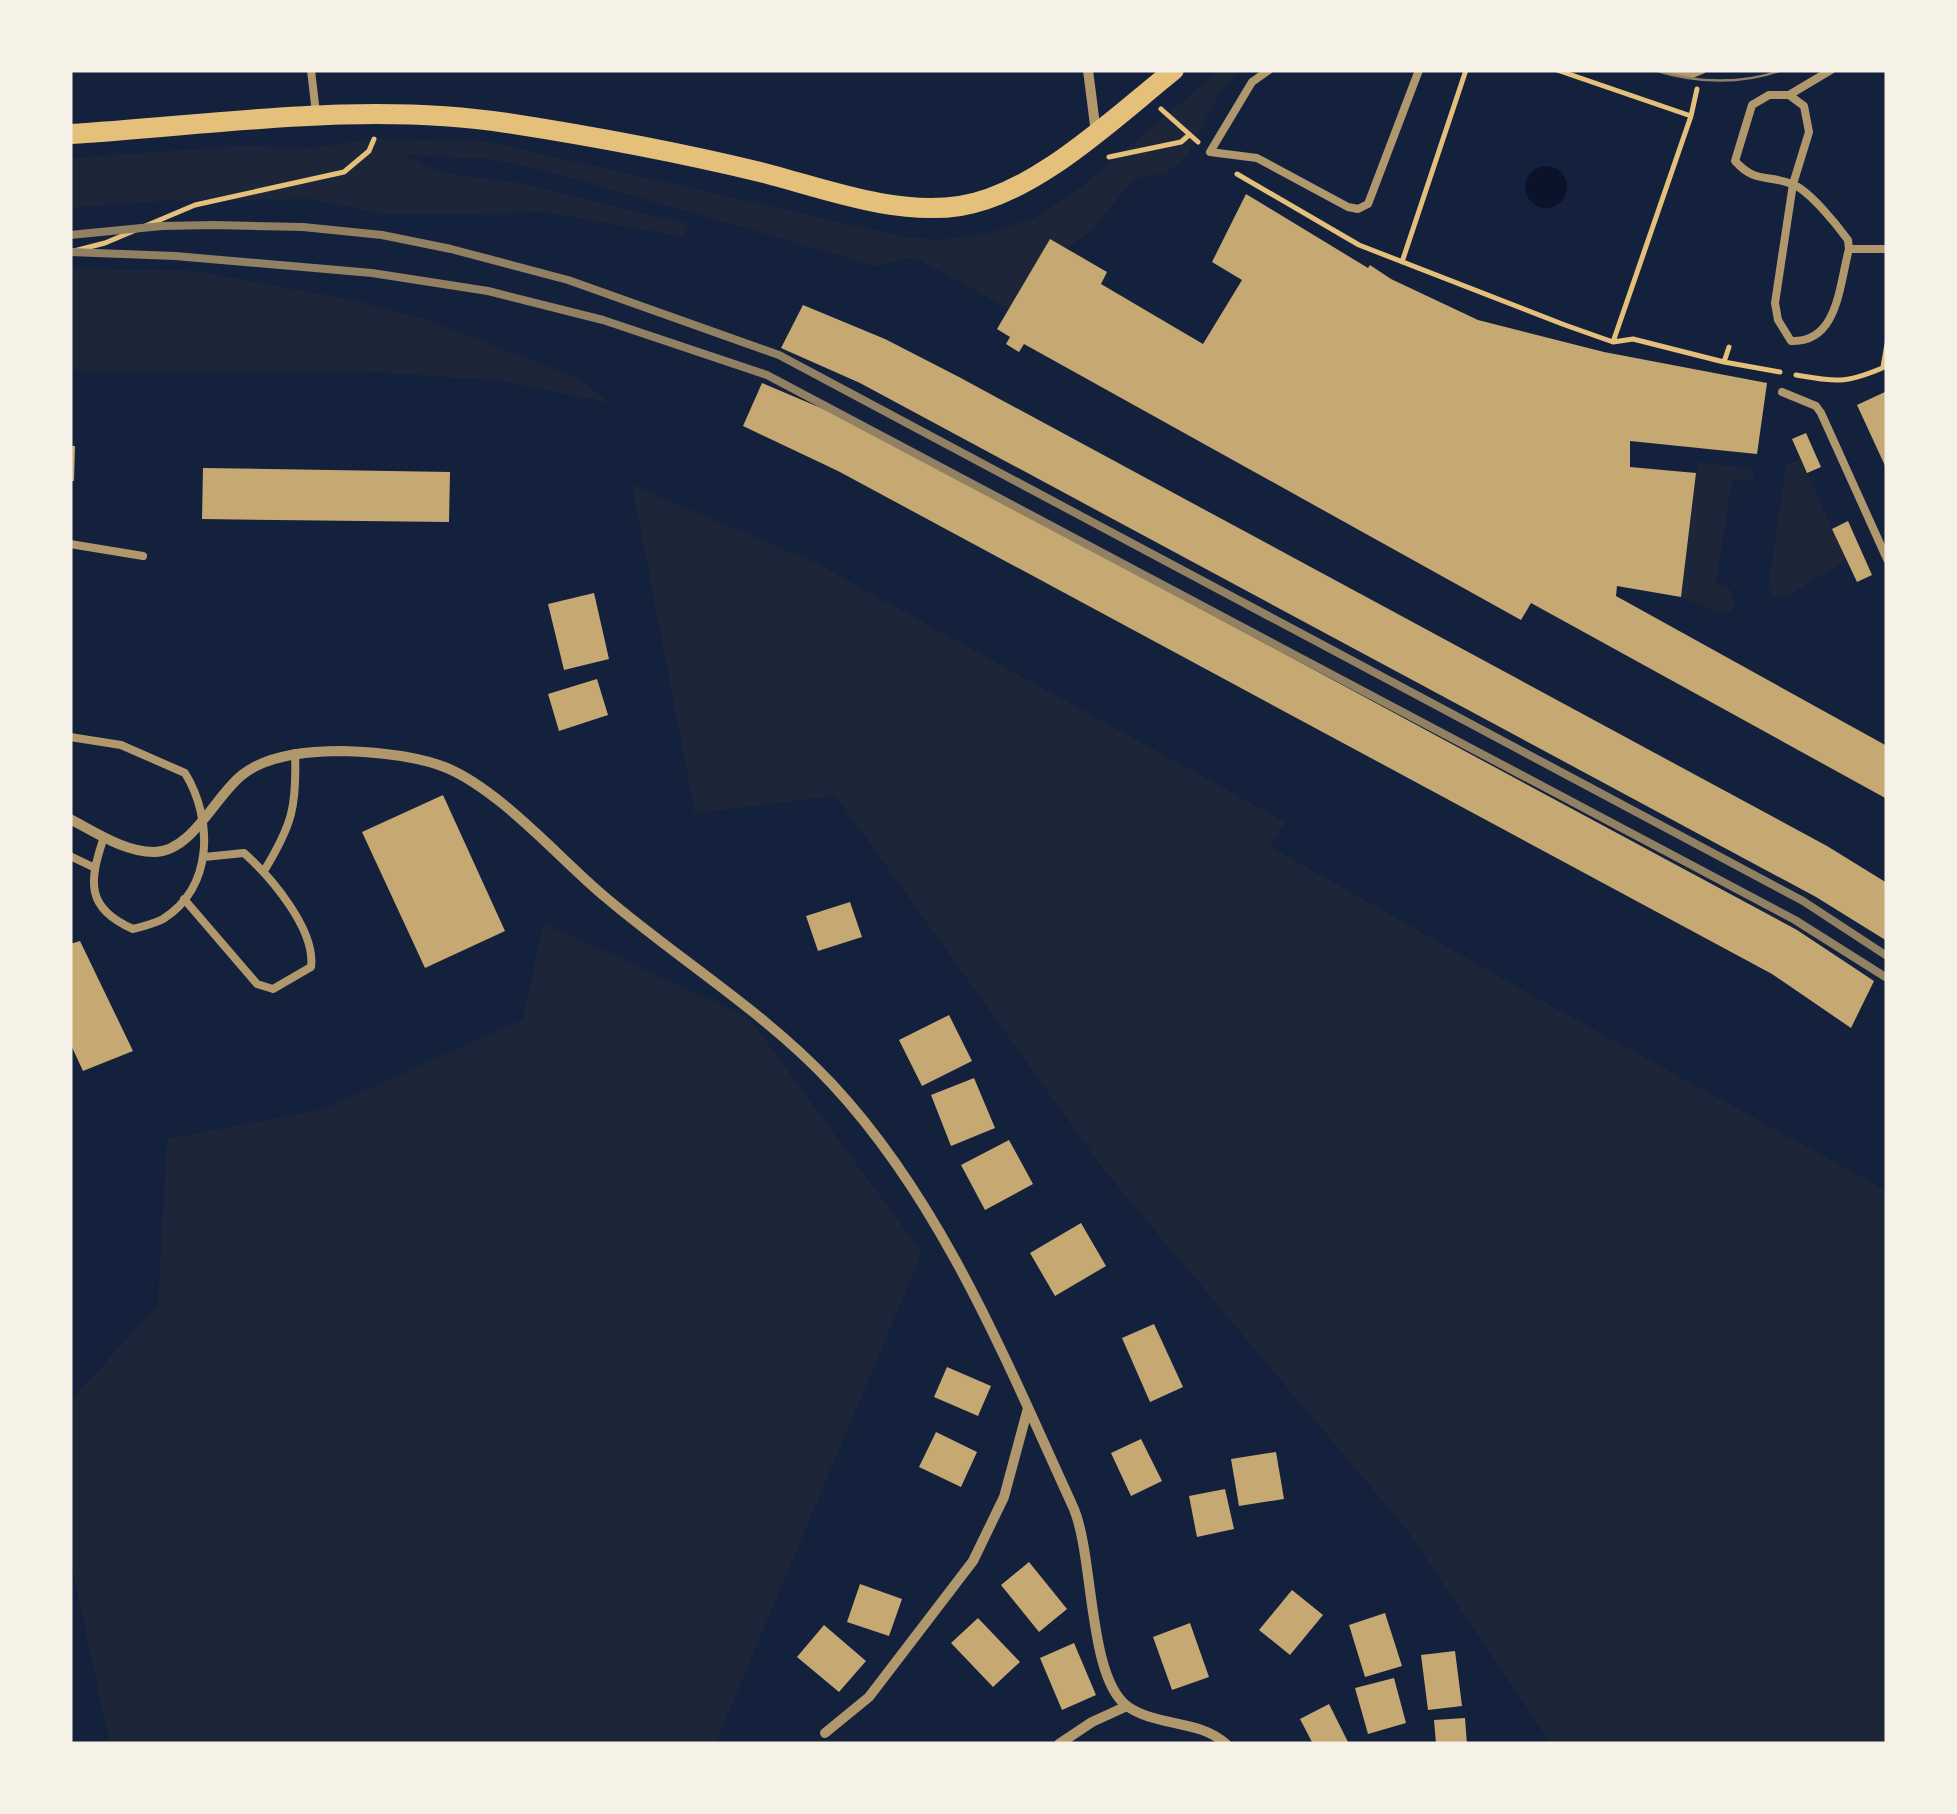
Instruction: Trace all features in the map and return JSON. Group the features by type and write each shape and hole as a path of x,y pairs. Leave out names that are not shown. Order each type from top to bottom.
{"main road":[{"path":"70,134 317,117 448,116 756,172 915,208 956,206 1002,194 1028,181 1174,70"}],"street":[{"path":"1088,70 1089,138"},
{"path":"70,819 140,850 168,850 206,820 218,797 245,772 294,753 378,753 446,768 478,784 609,901 794,1048 832,1085 872,1134 921,1204 981,1311 1080,1523 1108,1682 1114,1695 1127,1706 1205,1731 1226,1744"},
{"path":"824,1733 868,1698 973,1560 1004,1497 1028,1408"},
{"path":"1059,1744 1092,1722 1127,1706"}],"lane":[{"path":"310,70 317,117"},
{"path":"1269,70 1252,82 1210,152 1257,158 1358,209 1368,204 1418,70"},
{"path":"1669,70 1692,74 1702,70"},
{"path":"1788,94 1804,106 1809,118 1809,132 1793,184 1776,303 1778,320 1791,341 1813,339 1828,326 1849,249 1848,240 1793,184 1754,177 1736,161 1752,105 1769,96 1788,94 1830,70"},
{"path":"1849,249 1887,249"},
{"path":"1782,392 1816,406 1821,413 1887,559"},
{"path":"70,544 143,556"},
{"path":"70,737 120,745 184,773 206,820 204,857 184,899 162,919 133,930 117,922 99,905 92,888 104,837"},
{"path":"264,871 285,836 293,812 294,753"},
{"path":"184,899 257,984 273,988 311,967 313,952 300,922 264,871 244,854 204,857"},
{"path":"70,856 94,867"}],"path":[{"path":"1402,262 1466,70"},
{"path":"1557,70 1691,116"},
{"path":"1613,342 1695,102"},
{"path":"1156,104 1182,127"},
{"path":"70,252 105,244 195,205 344,172 369,151 384,114"},
{"path":"1089,138 1106,158 1181,142 1190,135"},
{"path":"1242,178 1358,245 1613,342 1633,339 1724,362 1838,382 1885,366 1887,344"},
{"path":"1724,362 1729,347"}],"shaded area":[{"path":"1220,70 1241,70 1220,92 1186,157 1165,174 1135,178 1089,233 1066,248 1050,239 1009,309 914,257 877,266 539,169 489,159 404,155 438,172 518,183 689,224 684,237 545,212 389,215 310,199 158,201 70,208 70,158 240,146 311,148 374,139 484,141 905,237 939,240 986,234 1032,219 1074,193"},
{"path":"1546,166 1561,172 1567,187 1561,202 1546,208 1531,202 1525,187 1531,172"},
{"path":"70,268 195,271 353,300 425,319 581,380 609,403 503,381 378,372 70,371"},
{"path":"1801,459 1846,560 1789,595 1774,596 1768,589 1786,465"},
{"path":"1698,462 1751,469 1755,477 1748,481 1732,480 1716,583 1731,590 1735,604 1731,611 1717,612 1681,597"},
{"path":"632,485 816,563 1285,822 1271,847 1887,1191 1887,1744 1551,1744 1407,1530 1104,1170 836,796 695,813"},
{"path":"544,923 749,1018 922,1253 715,1744 110,1744 70,1558 70,1401 158,1305 167,1139 321,1110 522,1020"}],"building":[{"path":"1246,194 1368,268 1370,265 1478,320 1604,352 1767,383 1757,454 1630,441 1630,467 1696,473 1681,597 1617,586 1616,596 1887,746 1887,799 1531,603 1521,620 1024,344 1019,352 1006,344 1010,337 997,329 1050,239 1107,272 1101,284 1203,344 1242,280 1212,262"},
{"path":"803,305 885,339 959,377 1827,846 1887,883 1887,941 1816,897 860,383 781,348"},
{"path":"762,383 854,422 1797,930 1874,981 1851,1028 1772,974 838,471 743,426"},
{"path":"1887,391 1887,470 1857,405"},
{"path":"1806,433 1821,467 1807,473 1792,439"},
{"path":"70,446 75,446 74,481 70,481"},
{"path":"203,468 450,472 449,522 202,519"},
{"path":"1848,521 1872,575 1857,582 1832,529"},
{"path":"594,593 609,659 564,670 548,604"},
{"path":"597,679 608,715 559,731 548,694"},
{"path":"443,795 505,931 425,968 362,832"},
{"path":"850,902 862,937 818,951 806,916"},
{"path":"80,941 133,1051 83,1071 70,1043 70,944"},
{"path":"949,1015 972,1061 922,1086 899,1040"},
{"path":"974,1078 995,1128 951,1146 931,1095"},
{"path":"1009,1140 1033,1184 985,1210 961,1165"},
{"path":"1081,1223 1106,1266 1055,1296 1030,1253"},
{"path":"1154,1324 1183,1387 1150,1402 1122,1338"},
{"path":"947,1367 991,1386 978,1416 934,1397"},
{"path":"936,1432 977,1452 961,1487 919,1467"},
{"path":"1141,1439 1162,1481 1131,1496 1111,1453"},
{"path":"1276,1452 1284,1499 1239,1506 1231,1459"},
{"path":"1225,1489 1234,1529 1197,1537 1189,1496"},
{"path":"1029,1562 1067,1609 1039,1632 1001,1585"},
{"path":"860,1584 902,1599 889,1636 847,1622"},
{"path":"1292,1590 1323,1615 1290,1655 1259,1630"},
{"path":"1385,1613 1402,1666 1365,1677 1349,1625"},
{"path":"978,1618 1020,1662 993,1687 951,1643"},
{"path":"1190,1623 1209,1677 1172,1690 1153,1637"},
{"path":"824,1625 866,1661 839,1692 797,1657"},
{"path":"1074,1643 1096,1695 1062,1710 1040,1658"},
{"path":"1455,1651 1462,1706 1428,1710 1421,1655"},
{"path":"1394,1678 1406,1723 1368,1734 1355,1688"},
{"path":"1329,1704 1349,1744 1313,1744 1300,1719"},
{"path":"1465,1718 1467,1744 1436,1744 1434,1720"}],"tram line":[{"path":"1654,70 1718,80 1782,70"}],"railway":[{"path":"70,235 214,225 303,227 382,235 568,280 779,355 1803,901 1887,956"},
{"path":"70,252 175,256 372,273 488,291 603,320 767,375 1795,920 1887,978"}]}
